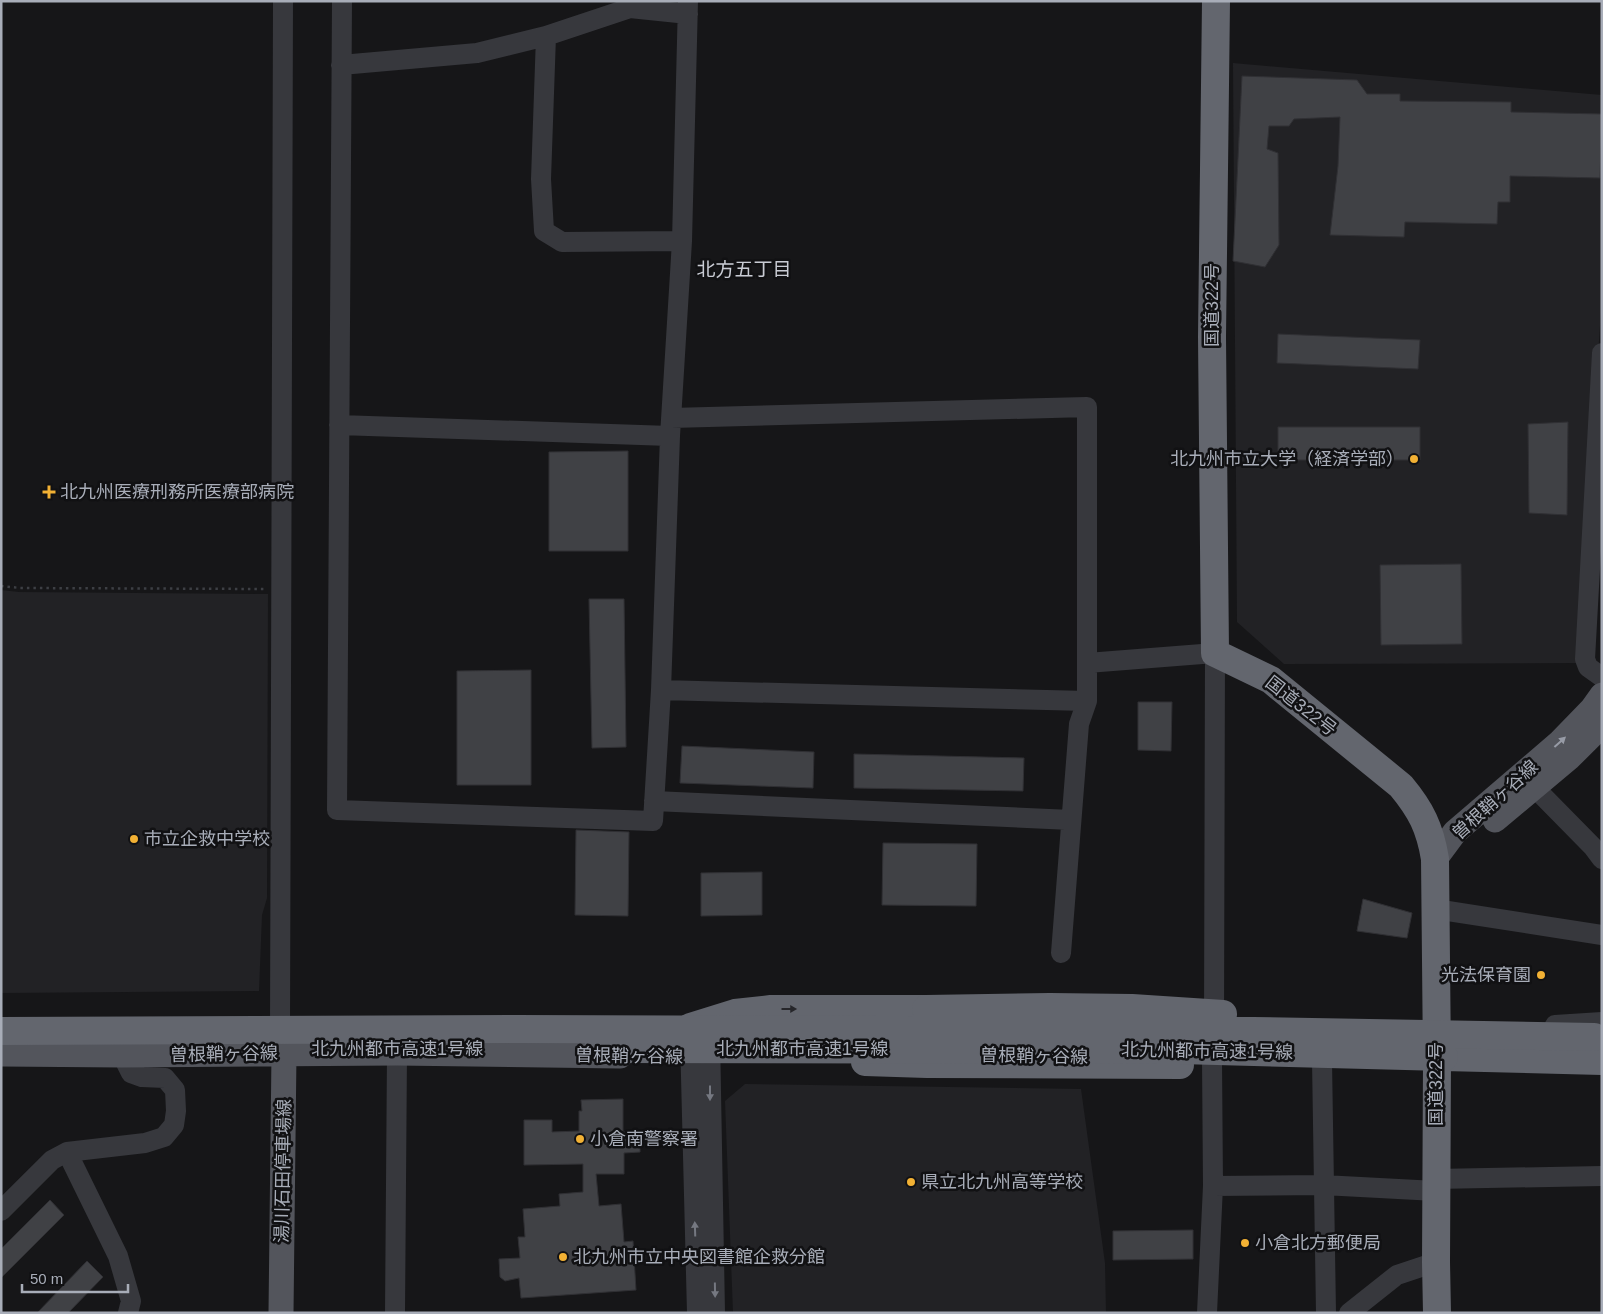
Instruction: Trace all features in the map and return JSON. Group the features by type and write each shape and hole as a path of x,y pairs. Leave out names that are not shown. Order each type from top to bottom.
{"highway":[{"name":"国道322号","path":"1216,1 1212,336 1215,653 1271,680 1401,786 1416,804 1426,823 1435,859 1435,1031 1441,1060 1436,1185 1437,1313"},
{"path":"700,1027 735,1013 771,1009 1132,1008 1255,1016 1317,1024 1547,1032 1600,1039"},
{"name":"北九州都市高速1号線","path":"1,1030 1233,1031 1600,1039"},
{"name":"北九州都市高速1号線","path":"1,1050 1180,1050 1441,1060 1600,1039"},
{"path":"807,1055 868,1062 927,1064 1256,1065 1441,1060"}],"main road":[{"name":"曽根鞘ヶ谷線","path":"1435,859 1455,832 1560,742 1587,715 1602,695"},
{"name":"曽根鞘ヶ谷線","path":"1435,859 1456,852 1535,788 1583,746 1602,725"},
{"name":"曽根鞘ヶ谷線","path":"1,1030 864,1027 1045,1023 1214,1024 1435,1031"},
{"name":"湯川石田停車場線","path":"280,1029 284,1053 281,1313"},
{"name":"曽根鞘ヶ谷線","path":"1,1054 396,1053 700,1057 854,1053 1212,1060 1441,1060"}],"street":[{"path":"280,1029 283,1"},
{"path":"341,65 477,53 546,36 630,8 688,8 682,241 670,427 653,821 337,810 341,65 342,1"},
{"path":"546,36 541,179 544,231 562,242 682,241"},
{"path":"1602,353 1585,659 1588,667 1602,677"},
{"path":"339,425 670,427 1087,407 1087,701 1080,724 1061,953"},
{"path":"1087,663 1215,653 1213,1186 1207,1313"},
{"path":"660,690 1087,701"},
{"path":"1535,788 1599,850"},
{"path":"654,801 1071,820"},
{"path":"1435,909 1602,935"},
{"path":"698,1313 700,1027"},
{"path":"1435,1031 1600,1039"},
{"path":"395,1313 396,1053"},
{"path":"1,1211 52,1160 67,1152 145,1143 164,1136 174,1125 176,1111 174,1090 165,1078 142,1077 130,1073 122,1055"},
{"path":"700,1057 716,1313"},
{"path":"1322,1060 1326,1313"},
{"path":"1441,1060 1602,1074"},
{"path":"67,1152 118,1256 131,1301 128,1313"},
{"path":"1213,1186 1436,1185 1602,1176"},
{"path":"1349,1313 1397,1275 1436,1262"}],"path":[{"path":"1,586 20,588 281,589"}],"shaded area":[{"name":"北九州市立大学（経済学部）","path":"1233,63 1602,95 1602,295 1578,663 1284,664 1237,622"},
{"name":"市立企救中学校","path":"1,590 19,592 268,594 267,898 262,915 259,991 1,993"},
{"name":"県立北九州高等学校","path":"745,1084 1081,1089 1105,1263 1106,1313 733,1313 725,1101"}],"building":[{"path":"1242,76 1357,80 1367,94 1400,94 1400,101 1511,102 1511,112 1602,114 1600,178 1510,176 1510,202 1498,202 1497,224 1405,222 1404,237 1330,235 1338,166 1340,117 1294,119 1289,126 1269,126 1267,149 1278,153 1279,245 1265,267 1233,261"},
{"path":"1278,334 1420,340 1418,369 1277,363"},
{"path":"1568,422 1567,515 1529,513 1528,424"},
{"path":"1278,427 1420,427 1420,460 1278,460"},
{"path":"628,451 628,551 549,551 549,452"},
{"path":"1461,564 1462,644 1381,645 1380,565"},
{"path":"589,599 624,599 626,747 592,748"},
{"path":"531,670 531,785 457,785 457,671"},
{"path":"1138,702 1172,702 1171,751 1138,750"},
{"path":"682,746 814,752 813,788 680,783"},
{"path":"854,754 1024,758 1023,791 854,788"},
{"path":"576,830 629,832 628,916 575,915"},
{"path":"883,843 977,844 976,906 882,905"},
{"path":"762,872 762,915 701,916 701,873"},
{"path":"1363,899 1412,913 1407,938 1357,931"},
{"path":"623,1099 623,1132 640,1132 640,1152 624,1153 624,1174 596,1174 599,1206 621,1204 624,1242 633,1241 636,1290 521,1298 519,1278 505,1281 500,1277 499,1259 520,1258 518,1237 525,1237 523,1209 560,1206 559,1194 583,1192 583,1164 524,1165 524,1120 552,1120 552,1132 579,1131 579,1111 582,1111 581,1100"},
{"path":"50,1200 64,1215 1,1278 1,1249"},
{"path":"1193,1230 1193,1259 1113,1260 1113,1231"},
{"path":"87,1261 103,1277 68,1313 37,1313"}],"place":[{"name":"北九州市立大学（経済学部）","path":"1414,459"},
{"name":"北九州医療刑務所医療部病院","path":"49,492"},
{"name":"市立企救中学校","path":"134,839"},
{"name":"光法保育園","path":"1541,975"},
{"name":"小倉南警察署","path":"580,1139"},
{"name":"県立北九州高等学校","path":"911,1182"},
{"name":"小倉北方郵便局","path":"1245,1243"},
{"name":"北九州市立中央図書館企救分館","path":"563,1257"}],"district":[{"name":"北方五丁目","path":"744,269"}]}
